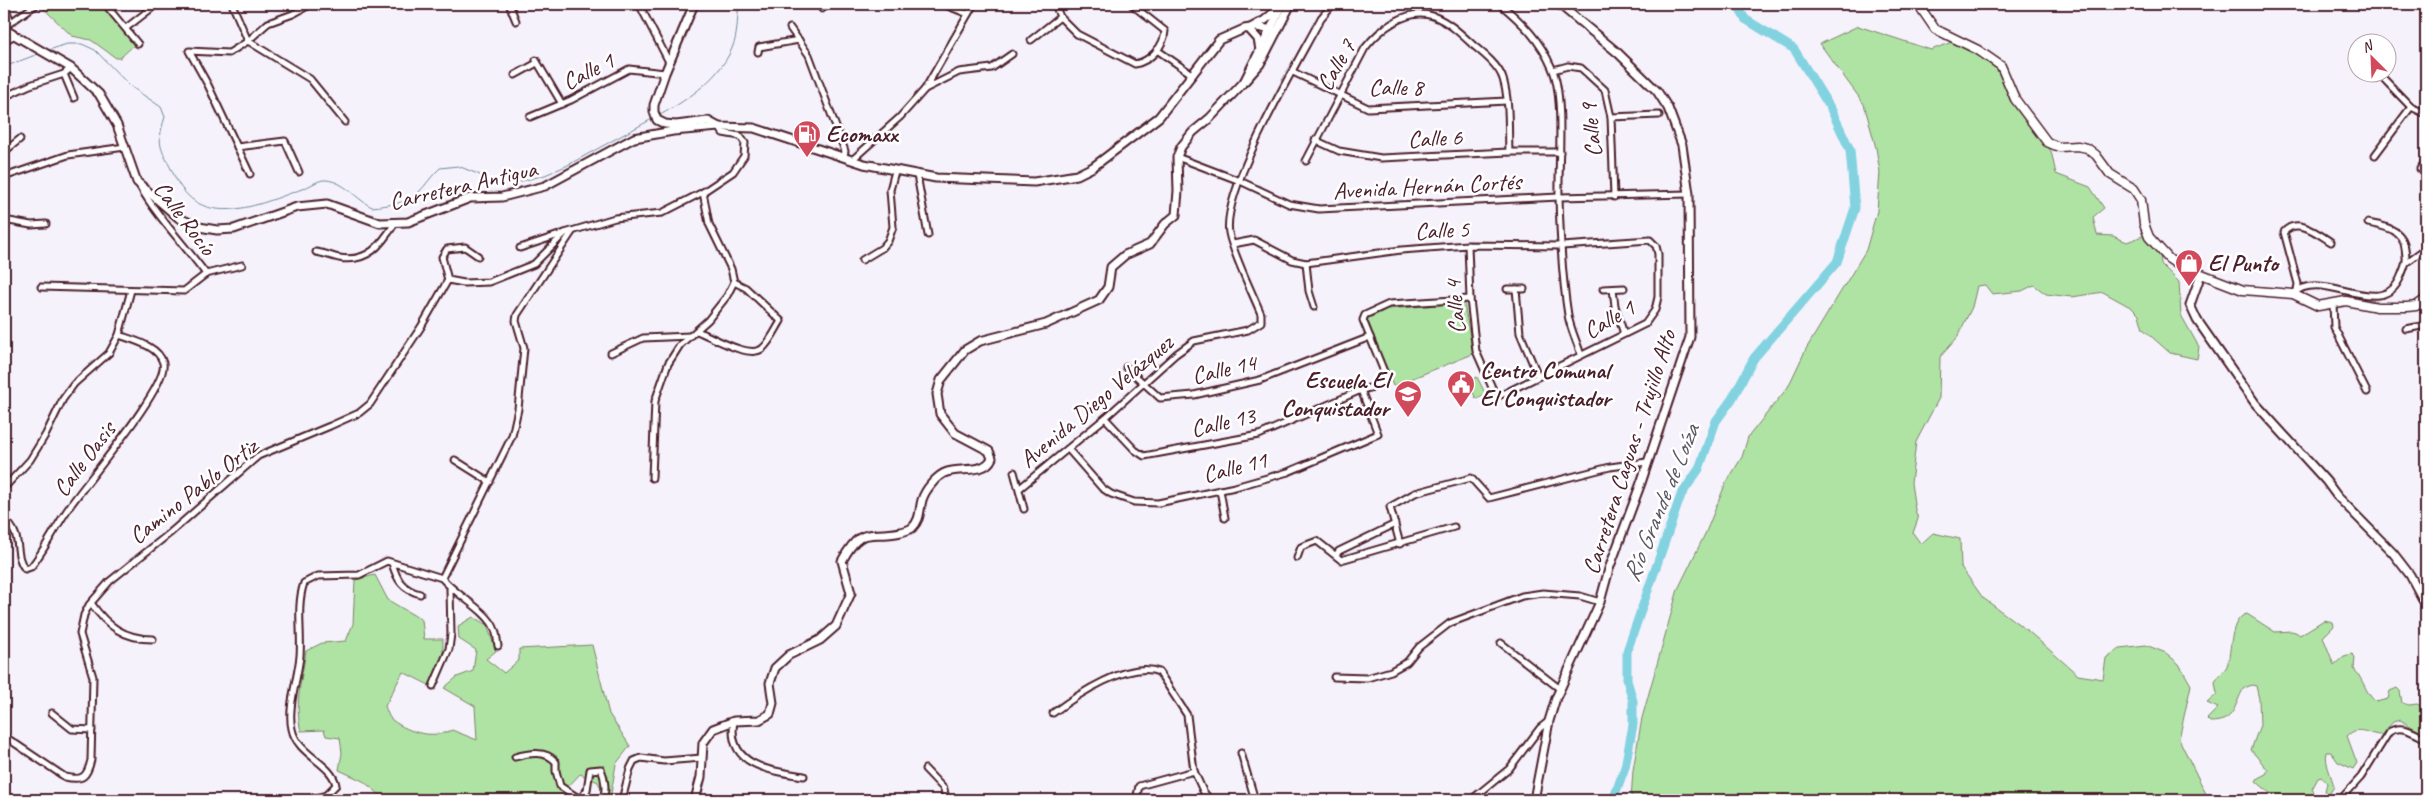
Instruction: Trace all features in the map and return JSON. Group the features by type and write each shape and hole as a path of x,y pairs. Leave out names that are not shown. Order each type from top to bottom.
{"main road":[{"path":"1918,4 1935,29 1992,58 2001,66 2014,99 2048,142 2059,147 2078,146 2087,148 2096,155 2110,174 2134,189 2141,200 2144,224 2149,237 2168,259 2200,274 2243,290 2295,292 2312,305 2353,301 2377,308 2407,307 2416,306 2426,299"}],"street":[{"path":"4,4 12,22"},
{"path":"37,4 4,28 71,68 99,94 117,125 137,182"},
{"path":"105,4 138,44"},
{"path":"126,28 157,4"},
{"path":"232,4 248,41 310,79 345,122"},
{"path":"250,174 208,84 188,51 229,53 248,41 268,23 293,14 311,4"},
{"path":"510,4 516,21"},
{"path":"639,4 669,62"},
{"path":"694,4 669,62 654,105 657,120 665,124 676,125 708,121 719,127 754,128 852,160 917,175 1034,182 1077,175 1094,166 1159,117 1193,76 1219,40 1236,32 1249,29 1274,30"},
{"path":"822,9 828,4"},
{"path":"943,4 968,14"},
{"path":"852,160 900,117 924,89 974,4"},
{"path":"1056,4 1060,17 1077,34 1127,62 1142,63 1157,50 1164,38 1164,31 1161,26 1138,11 1131,4"},
{"path":"694,800 701,777 703,744 713,729 734,721 759,720 770,714 773,703 770,683 775,668 788,655 820,640 836,626 851,592 842,561 851,544 864,534 892,534 910,530 920,518 922,498 937,479 946,472 984,467 992,458 989,451 955,434 940,414 937,394 941,380 965,350 980,341 1046,324 1099,300 1108,287 1111,267 1124,255 1150,244 1165,224 1176,215 1178,157 1181,148 1193,132 1210,118 1260,64 1283,4"},
{"path":"1249,29 1265,20 1283,4"},
{"path":"1244,82 1260,51 1291,4"},
{"name":"Avenida Diego Velázquez","path":"1020,488 1105,418 1176,354 1194,341 1248,330 1261,322 1261,314 1229,234 1228,219 1240,181 1258,136 1321,18 1333,4"},
{"path":"1500,4 1526,25 1537,39 1553,70 1558,99 1559,197 1568,316 1582,355"},
{"name":"Carretera Caguas - Trujillo Alto","path":"1534,800 1549,720 1560,689 1600,602 1609,569 1690,337 1688,194 1682,145 1668,108 1657,91 1618,53 1559,4"},
{"name":"Calle 7","path":"1306,161 1338,95 1364,48 1376,34 1398,19 1423,14 1433,16 1450,25 1489,59 1503,77 1507,101 1509,152"},
{"path":"1031,40 1060,17"},
{"path":"790,28 809,55 845,151 844,156"},
{"path":"1249,29 1258,39 1260,51"},
{"path":"4,41 14,35"},
{"path":"758,52 758,47 799,40"},
{"path":"1157,50 1193,76"},
{"path":"924,89 959,72 992,68 1012,54"},
{"path":"515,75 537,61 562,104"},
{"name":"Calle 9","path":"1553,70 1568,66 1581,68 1605,90 1611,117 1614,197"},
{"path":"4,96 30,84 64,74 71,68"},
{"name":"Calle 1","path":"530,117 562,104 629,69 665,73"},
{"name":"Calle 8","path":"1293,72 1368,108 1507,101"},
{"path":"64,74 74,98"},
{"path":"2387,82 2412,107 2426,114"},
{"path":"2375,155 2412,107"},
{"path":"1611,117 1659,115"},
{"path":"520,248 615,218 662,213 703,192 733,172 744,156 745,143 740,136 723,133 719,127"},
{"name":"Carretera Antigua","path":"137,182 179,218 199,227 217,230 234,229 298,207 326,204 380,222 408,222 470,198 502,197 545,186 634,138 673,131 719,127"},
{"path":"4,152 20,139"},
{"name":"Calle 6","path":"1315,140 1339,151 1381,158 1509,152 1560,152"},
{"path":"237,147 285,141 298,172"},
{"path":"4,177 68,155 125,147"},
{"name":"Avenida Hernán Cortés","path":"1178,157 1240,181 1289,204 1319,209 1559,197 1688,194"},
{"path":"2420,169 2426,161"},
{"path":"862,260 882,248 888,241 893,227 890,190 895,171"},
{"path":"917,175 928,235"},
{"name":"Calle Rocío","path":"137,182 150,204 186,246 206,274"},
{"path":"652,478 655,401 668,364 680,345 697,331 727,296 734,282 731,269 709,224 703,192"},
{"path":"4,220 31,225 46,224"},
{"path":"316,252 338,258 365,257 376,250 396,223"},
{"path":"2295,292 2330,286 2369,296 2382,294 2392,289 2399,281 2407,262 2405,242 2393,230 2368,223"},
{"path":"2295,292 2298,284 2284,232 2288,227 2305,227 2330,242"},
{"path":"442,578 512,436 518,409 524,348 516,321 517,314 572,232"},
{"path":"478,256 465,247 447,249 442,257 448,280 464,283 489,282 518,272 543,256 565,233"},
{"name":"Calle 5","path":"1233,244 1254,240 1292,260 1306,262 1401,250 1468,246 1562,246 1650,240 1656,246"},
{"name":"Calle 4","path":"1468,246 1470,299 1476,351 1494,392"},
{"name":"Calle 1","path":"1494,392 1501,395 1645,324 1655,310 1658,297 1656,246"},
{"path":"2407,262 2426,248"},
{"path":"1306,262 1309,292 1314,307"},
{"path":"41,287 184,292 206,274 242,265"},
{"path":"2200,274 2190,305 2197,320 2255,403 2326,480 2337,496 2393,553 2410,575 2426,605"},
{"name":"Camino Pablo Ortiz","path":"4,736 65,777 74,779 83,777 88,772 91,760 93,677 80,634 84,615 92,603 110,581 170,533 258,456 358,413 370,404 421,326 448,280"},
{"path":"697,331 745,352 754,353 764,348 781,321 746,288 734,282"},
{"path":"1507,289 1524,288"},
{"path":"1604,290 1624,288"},
{"path":"1516,289 1520,333 1538,376"},
{"path":"1613,289 1615,306 1624,334"},
{"path":"4,488 30,460 46,434 63,399 74,384 109,353 119,335 131,290"},
{"name":"Calle 13","path":"1105,418 1135,450 1144,456 1259,434 1361,390 1382,385 1387,380 1363,320 1365,315 1389,304 1470,299"},
{"path":"2332,303 2334,327 2367,392"},
{"path":"2406,329 2426,325"},
{"name":"Calle Oasis","path":"5,520 16,533 19,544 19,561 25,569 31,567 70,505 129,428 161,379 163,363 157,354 140,342 119,335"},
{"path":"611,354 643,338 690,336"},
{"name":"Calle 14","path":"1126,367 1160,398 1194,394 1260,380 1370,337"},
{"name":"Calle 11","path":"1068,448 1102,488 1111,494 1134,502 1158,503 1220,490 1288,472 1378,434 1361,390"},
{"path":"455,460 490,482"},
{"path":"1400,544 1390,507 1392,504 1415,493 1471,478 1489,498 1610,467 1647,462"},
{"path":"1014,472 1020,488 1024,509"},
{"path":"1220,490 1225,518"},
{"path":"1336,555 1339,551 1394,524"},
{"path":"1297,558 1301,547 1317,541 1341,560 1454,527"},
{"path":"309,800 326,795 336,785 335,778 330,772 305,752 292,729 293,704 300,656 300,594 304,583 318,576 359,575 387,561 442,578 450,589 489,620 495,629 498,646"},
{"path":"392,564 397,579 406,589 420,594"},
{"path":"433,686 449,649 451,634 450,589"},
{"path":"1334,677 1367,678 1391,671 1406,662 1419,647 1450,623 1522,596 1543,593 1580,596 1600,602"},
{"path":"92,603 102,617 114,628 136,638 153,639"},
{"path":"1501,643 1560,689"},
{"path":"1053,713 1097,683 1141,669 1152,669 1159,672 1187,715 1194,771 1202,791 1210,800"},
{"path":"52,713 72,729 92,730"},
{"path":"1471,800 1509,769 1540,728 1549,720"},
{"path":"734,721 733,741 740,752 752,763 766,770 804,776"},
{"path":"2340,800 2361,777 2389,732 2395,728 2402,728 2426,739"},
{"path":"515,757 534,753 551,757 556,762 560,786 580,799 588,790 590,770 601,769 605,780 603,799"},
{"path":"1241,754 1255,800"},
{"path":"622,800 630,768 634,761 641,758 664,761 702,758"},
{"path":"925,769 944,788 946,800"},
{"path":"1136,800 1139,786 1194,771"}],"green space":[{"path":"41,4 101,4 134,45 120,58 116,58 91,40 72,36"},
{"path":"1858,26 1931,50 1952,42 1989,58 2000,69 2012,101 2051,151 2056,174 2090,187 2104,208 2093,217 2097,235 2113,236 2127,242 2145,235 2160,254 2161,264 2179,282 2181,315 2199,347 2197,359 2170,353 2143,329 2139,315 2132,308 2103,292 2072,297 2046,294 2034,285 2022,291 1992,294 1985,285 1977,286 1972,307 1957,338 1940,357 1939,398 1916,442 1911,483 1918,519 1913,533 1921,544 1933,533 1960,539 1961,567 1983,598 2028,631 2078,675 2103,679 2106,658 2120,648 2146,645 2166,653 2179,664 2191,685 2179,739 2209,800 1631,800 1633,770 1642,718 1678,589 1706,532 1725,485 1742,457 1748,437 1788,387 1806,349 1866,250 1877,211 1880,172 1876,148 1864,104 1820,44"},
{"path":"1464,303 1473,354 1393,386 1367,319 1388,309"},
{"path":"1477,377 1486,395 1476,399 1468,381"},
{"path":"375,575 388,600 422,620 424,639 443,639 443,654 429,685 403,672 385,706 392,720 414,731 437,734 452,730 477,740 475,706 444,688 457,677 473,671 476,650 459,639 458,626 473,617 487,625 496,651 486,659 504,673 519,660 519,649 592,645 609,714 630,746 616,764 610,800 606,800 598,782 580,774 565,790 559,800 357,800 363,796 384,798 363,781 339,770 342,753 340,738 326,736 324,730 301,731 298,701 306,651 322,643 346,641 353,624 355,580"},
{"path":"2247,614 2275,632 2292,631 2300,635 2324,620 2333,622 2334,626 2323,637 2334,665 2344,656 2352,654 2355,657 2354,669 2369,695 2376,702 2388,699 2390,691 2397,688 2400,691 2402,703 2421,706 2421,718 2426,723 2426,735 2400,720 2393,722 2381,735 2360,730 2351,733 2347,736 2357,763 2353,769 2338,762 2331,752 2327,752 2327,765 2334,787 2329,794 2325,791 2327,783 2322,777 2318,778 2312,789 2316,795 2333,800 2278,800 2256,781 2266,774 2268,770 2251,750 2260,725 2259,699 2256,686 2252,685 2244,688 2233,712 2225,719 2210,722 2207,719 2218,708 2207,703 2217,694 2215,682 2227,666 2234,629 2241,617"}],"waterway":[{"path":"660,115 693,94 722,66 734,43 739,4"},
{"name":"Río Grande de Loíza","path":"1613,800 1625,767 1633,725 1633,701 1627,680 1627,651 1681,495 1699,469 1716,421 1732,399 1754,358 1837,262 1855,208 1850,150 1831,109 1794,49 1745,19 1737,4"},
{"path":"49,50 67,44 82,44 95,50 130,86 161,107 165,117 160,135 161,148 174,175 185,193 199,203 214,209 249,207 323,180 333,181 345,187 372,207 391,205 414,197 440,168 458,166 478,174 497,185 518,182 545,175 566,166 652,119"},
{"path":"4,67 38,54"}],"place":[{"name":"Ecomaxx","path":"807,158"},
{"name":"El Punto","path":"2189,287"},
{"name":"Centro Comunal El Conquistador","path":"1461,408"},
{"name":"Escuela El Conquistador","path":"1408,418"}]}
